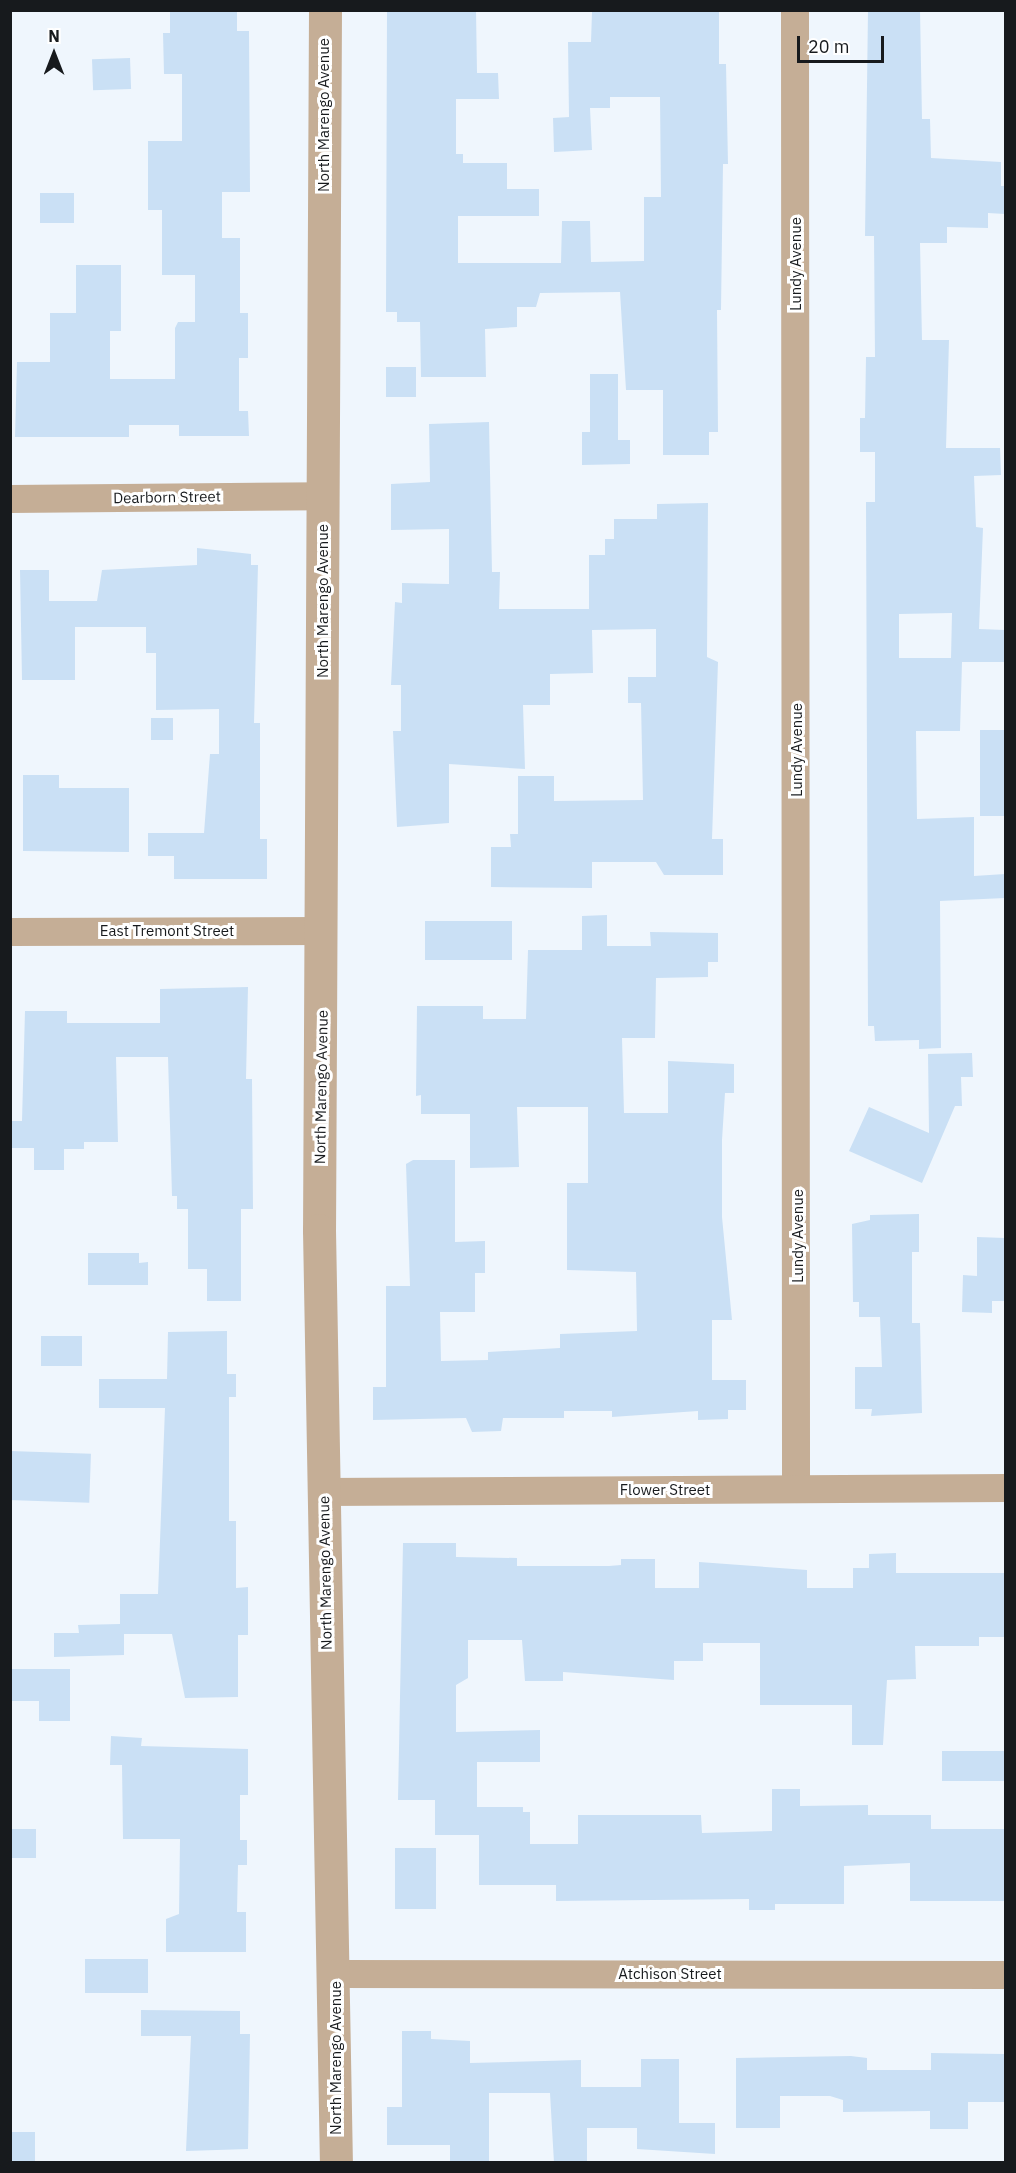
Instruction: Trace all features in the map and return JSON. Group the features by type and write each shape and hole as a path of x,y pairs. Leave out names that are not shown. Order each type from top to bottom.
{"street":[{"name":"North Marengo Avenue","path":"325,10 323,931 319,1230 335,1974 336,2163"},
{"name":"Lundy Avenue","path":"795,10 796,1489"},
{"name":"Dearborn Street","path":"10,499 323,496"},
{"name":"East Tremont Street","path":"10,932 323,931"},
{"name":"Flower Street","path":"324,1492 1005,1488"},
{"name":"Atchison Street","path":"335,1974 1005,1975"}],"building":[{"path":"170,10 237,10 237,31 249,31 250,192 222,192 222,238 240,238 240,313 248,313 248,358 239,358 239,411 248,411 249,436 179,436 179,425 129,425 129,437 15,437 17,362 50,362 50,313 76,313 76,265 121,265 121,331 110,331 110,379 175,379 175,328 178,322 195,322 195,275 162,275 162,210 148,210 148,141 182,141 182,74 164,74 163,33 170,33"},
{"path":"387,10 476,10 477,73 498,73 499,99 456,99 456,154 463,154 463,163 507,163 507,189 539,189 539,216 458,216 458,263 561,263 562,221 590,221 591,262 644,261 644,197 661,197 660,97 610,97 610,108 590,108 592,150 554,152 553,118 569,117 568,42 591,42 592,12 719,10 719,64 726,64 728,164 723,164 721,310 717,310 718,432 709,432 709,455 663,455 663,390 626,390 620,292 540,293 536,307 517,307 517,327 485,329 486,377 421,377 420,322 397,322 397,312 386,312"},
{"path":"868,10 920,10 922,119 930,119 931,158 1001,162 1001,186 1005,186 1005,214 988,213 988,228 947,227 947,243 920,243 922,340 949,340 946,448 1000,448 1001,475 974,476 976,527 983,528 979,629 1005,630 1005,662 962,662 960,731 916,731 917,819 974,817 974,876 1005,874 1005,898 940,901 941,1048 919,1049 919,1040 875,1041 874,1026 868,1026 866,502 875,502 875,452 860,452 860,418 865,418 866,357 875,357 874,236 865,236","holes":["952,613 951,658 899,658 899,614"]},
{"path":"130,58 131,89 93,90 92,59"},
{"path":"40,193 74,193 74,223 40,223"},
{"path":"386,367 416,367 416,397 386,397"},
{"path":"590,374 618,374 618,440 630,440 630,464 582,465 582,432 590,432"},
{"path":"489,422 492,572 500,572 499,609 589,609 589,555 605,555 605,539 614,539 614,519 657,519 657,504 708,503 707,657 718,662 712,839 723,839 723,875 664,875 656,862 592,862 592,888 491,887 491,847 511,847 510,834 518,834 518,776 554,776 554,801 643,800 641,703 628,703 628,677 656,677 656,629 592,630 593,673 550,674 550,705 523,705 525,769 449,764 449,823 397,827 393,731 401,731 401,685 391,685 395,602 402,603 402,583 449,584 449,529 391,530 391,484 430,482 429,424"},
{"path":"197,548 251,554 251,565 258,565 254,723 260,723 260,839 267,839 267,879 174,879 174,856 148,856 148,833 204,833 210,754 219,754 219,709 156,710 156,653 146,653 146,627 75,627 75,680 22,680 20,570 49,570 49,601 97,601 102,570 197,565"},
{"path":"151,718 173,718 173,740 151,740"},
{"path":"980,730 1005,730 1005,816 980,816"},
{"path":"23,775 59,775 59,788 129,788 129,852 23,851"},
{"path":"607,915 607,946 651,946 650,932 718,933 718,962 708,962 708,977 656,978 655,1038 622,1038 624,1113 668,1113 668,1061 734,1064 734,1093 725,1093 722,1140 722,1217 732,1320 712,1320 712,1380 746,1380 746,1410 728,1410 728,1419 698,1420 698,1411 612,1417 612,1411 564,1411 564,1418 503,1418 501,1431 472,1432 466,1418 373,1420 373,1387 386,1387 386,1286 410,1286 406,1164 413,1160 455,1160 455,1242 485,1241 485,1273 475,1273 475,1312 440,1312 441,1361 488,1360 488,1352 560,1348 560,1334 637,1331 636,1272 567,1270 567,1183 588,1183 588,1107 517,1107 519,1167 470,1168 470,1114 421,1114 421,1095 416,1096 417,1006 483,1006 483,1019 526,1019 528,950 582,950 582,916"},
{"path":"425,921 512,921 512,960 425,960"},
{"path":"248,987 246,1079 252,1079 253,1209 241,1209 241,1301 207,1301 207,1269 188,1269 188,1209 177,1209 177,1196 172,1196 168,1057 116,1057 118,1142 84,1142 84,1149 64,1149 64,1170 34,1170 34,1148 10,1148 10,1121 22,1121 25,1011 67,1011 67,1023 160,1023 160,989"},
{"path":"972,1053 973,1077 961,1077 962,1106 955,1106 922,1183 849,1151 869,1107 929,1133 928,1054"},
{"path":"919,1214 919,1252 912,1252 912,1323 920,1323 922,1413 871,1416 872,1409 855,1409 855,1367 882,1367 880,1317 859,1317 859,1302 853,1302 852,1224 870,1220 870,1215"},
{"path":"977,1237 1005,1238 1005,1301 992,1301 992,1313 962,1312 963,1275 977,1276"},
{"path":"88,1253 139,1253 139,1263 148,1262 148,1285 88,1285"},
{"path":"227,1331 227,1374 236,1374 236,1397 229,1397 229,1521 236,1521 236,1588 248,1587 248,1635 238,1635 238,1697 185,1698 172,1634 124,1634 124,1655 54,1657 54,1633 79,1633 78,1625 120,1624 120,1594 158,1594 165,1408 99,1408 99,1379 167,1379 168,1332"},
{"path":"41,1336 82,1336 82,1366 41,1366"},
{"path":"10,1451 91,1454 89,1503 10,1500"},
{"path":"403,1543 456,1543 456,1557 517,1558 517,1566 609,1566 621,1565 621,1559 655,1559 655,1588 699,1588 699,1562 807,1570 807,1588 853,1588 853,1568 869,1568 869,1554 896,1553 896,1573 1005,1573 1005,1637 979,1637 979,1646 915,1646 916,1679 887,1680 883,1745 852,1745 852,1705 760,1705 760,1643 703,1643 703,1661 674,1661 674,1680 563,1672 563,1681 525,1681 522,1640 468,1640 468,1678 456,1685 456,1732 540,1730 540,1762 477,1762 477,1807 523,1807 523,1812 530,1812 530,1844 578,1844 578,1815 701,1815 702,1833 772,1831 772,1789 800,1789 800,1806 868,1805 868,1815 931,1815 931,1829 1005,1829 1005,1901 910,1901 910,1863 844,1866 844,1904 775,1904 775,1910 749,1910 749,1899 556,1901 556,1885 479,1885 479,1835 435,1835 435,1800 398,1800"},
{"path":"10,1669 70,1669 70,1721 39,1721 39,1701 10,1701"},
{"path":"111,1736 142,1738 141,1746 248,1749 248,1795 240,1795 240,1840 247,1840 247,1865 238,1865 237,1912 246,1912 246,1952 166,1952 166,1919 179,1914 180,1839 123,1839 122,1765 110,1765"},
{"path":"942,1751 1005,1751 1005,1781 942,1781"},
{"path":"10,1829 36,1829 36,1858 10,1858"},
{"path":"395,1848 436,1848 436,1909 395,1909"},
{"path":"85,1959 148,1959 148,1993 85,1993"},
{"path":"141,2010 240,2011 240,2034 250,2034 248,2149 186,2151 191,2036 141,2036"},
{"path":"402,2031 431,2031 431,2039 470,2041 470,2063 581,2060 581,2087 641,2087 641,2059 679,2059 679,2123 715,2123 715,2154 637,2149 637,2128 587,2128 587,2163 554,2163 550,2093 489,2093 489,2163 450,2163 450,2145 387,2145 387,2107 402,2107"},
{"path":"931,2053 1004,2054 1005,2102 968,2102 968,2129 930,2129 930,2111 843,2112 843,2100 830,2096 780,2096 780,2128 736,2128 736,2058 851,2056 867,2058 867,2070 931,2070"},
{"path":"10,2132 35,2132 35,2161 10,2161"}]}
